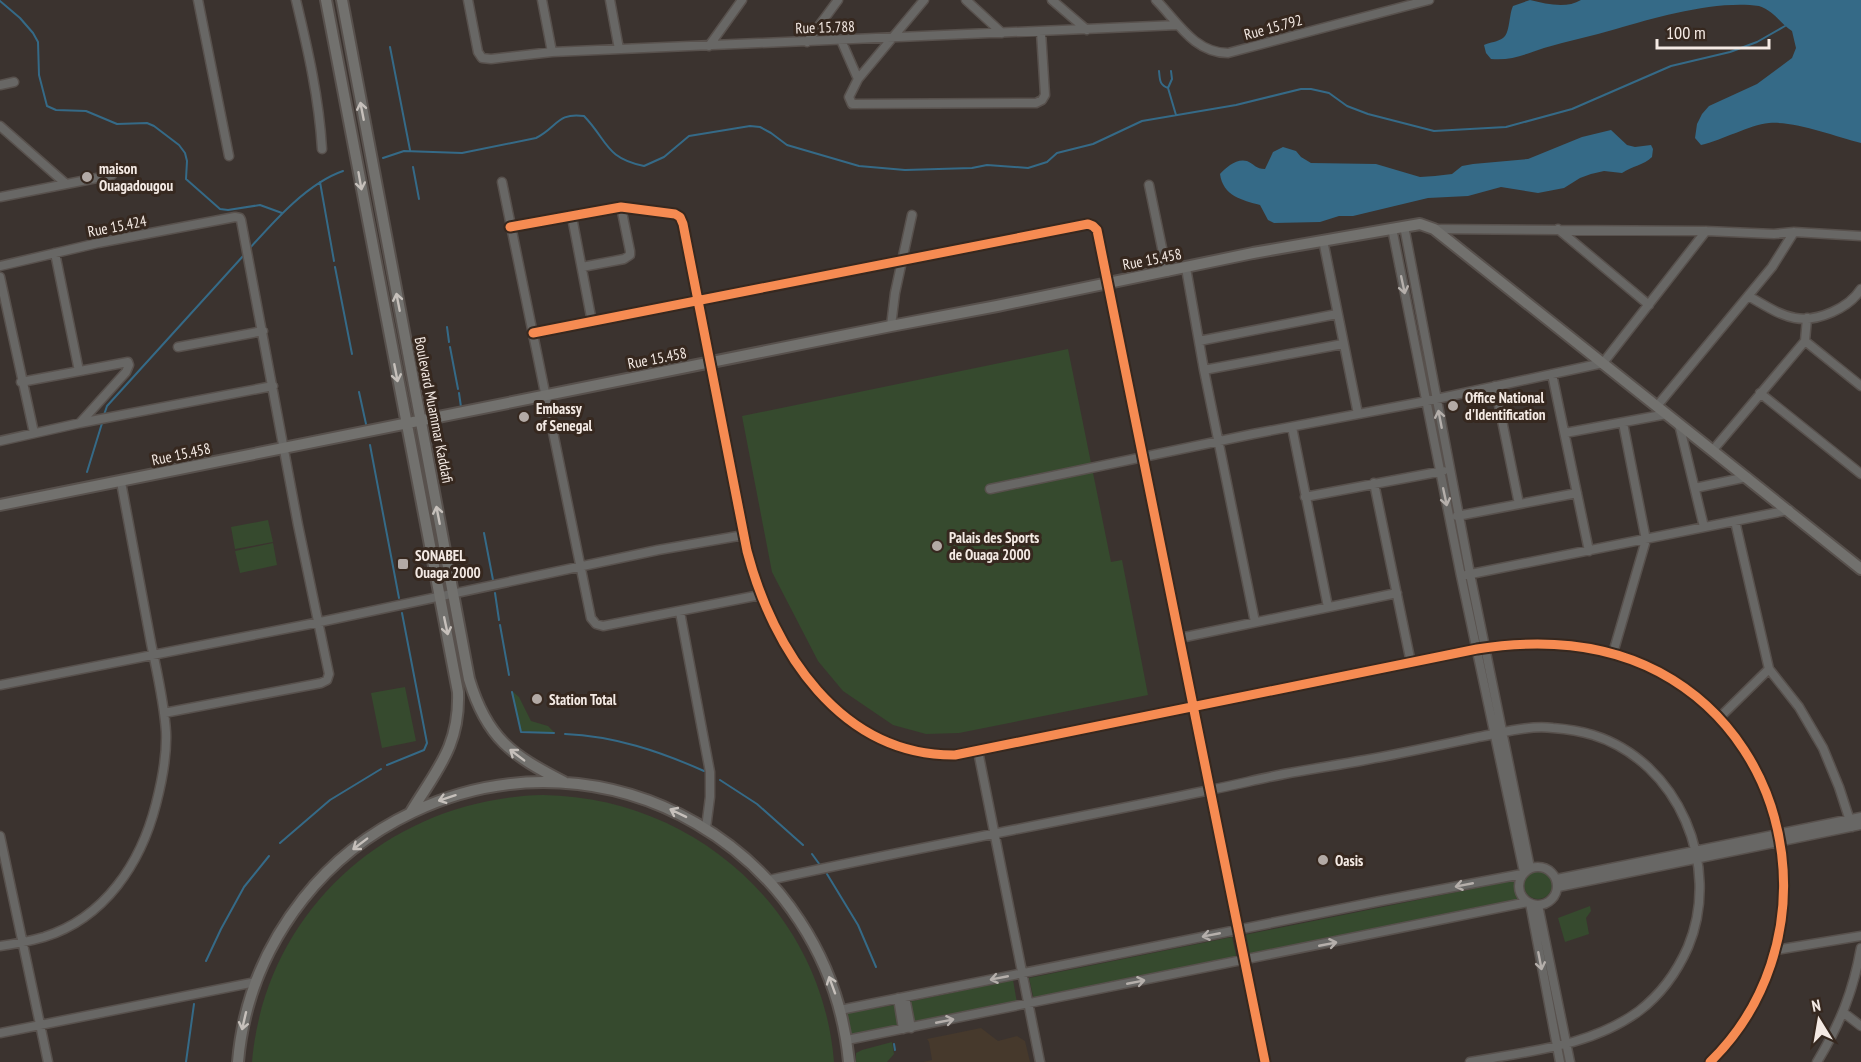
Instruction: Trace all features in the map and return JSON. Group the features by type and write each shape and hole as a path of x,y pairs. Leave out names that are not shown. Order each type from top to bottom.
{"main road":[{"name":"Boulevard Muammar Kaddafi","path":"326,0 456,672 458,703 453,738 438,772 410,813"},
{"name":"Boulevard Muammar Kaddafi","path":"342,0 470,679 484,715 509,749 521,759 567,783"},
{"name":"Rue 15.458","path":"0,505 1323,240 1420,224 1434,229"},
{"path":"1434,229 1861,569"},
{"path":"238,1062 244,1024 256,982 269,952 286,923 320,879 362,842 410,813 442,800 487,788 533,783 567,783 609,789 639,797 706,828 739,852 769,880 789,904 813,940 831,979 847,1040 849,1062"}],"street":[{"path":"198,0 228,156"},
{"path":"296,0 311,60 320,113 322,149"},
{"name":"Rue 15.788","path":"468,0 478,52 482,58 491,59 552,52 1176,25"},
{"path":"542,0 552,52"},
{"path":"610,0 620,49"},
{"path":"708,46 734,4 742,0"},
{"path":"807,42 838,0"},
{"path":"924,0 858,79 849,97 852,104 1036,102 1042,100 1045,94 1041,32"},
{"path":"966,0 1002,33"},
{"path":"1052,0 1087,30"},
{"path":"1156,0 1176,25"},
{"name":"Rue 15.792","path":"1176,25 1204,49 1216,53 1228,53 1422,1"},
{"path":"841,40 858,79"},
{"path":"0,85 14,82"},
{"path":"0,126 65,183"},
{"path":"0,138 11,136"},
{"path":"0,197 112,175"},
{"path":"501,182 591,618 596,624 603,626 760,595"},
{"path":"1149,184 1167,272"},
{"path":"510,227 621,207 675,214 680,217 744,535 754,579 770,621 793,659 820,694 849,721 885,741 928,754 955,755 1481,648 1537,642 1570,644 1613,652 1659,672 1696,698 1719,718 1744,751 1762,781 1773,808 1780,837 1783,899 1776,951 1765,981 1750,1010 1737,1030 1710,1062"},
{"path":"582,267 624,259 630,255 621,207"},
{"path":"891,326 901,261 912,216"},
{"path":"572,217 592,322"},
{"name":"Rue 15.424","path":"0,266 185,226 240,218 263,331"},
{"path":"532,333 1088,224 1093,226 1097,230 1144,457 1265,1062"},
{"path":"1404,226 1460,515 1465,575"},
{"path":"1392,228 1449,517 1481,648 1525,871 1518,887 1520,894 1532,904 1562,1045 1570,1062"},
{"path":"1434,229 1706,231 1774,234 1794,231 1861,236"},
{"path":"1558,229 1649,305"},
{"path":"990,489 1218,441 1437,399 1603,363 1706,231"},
{"path":"1657,406 1772,267 1794,231"},
{"path":"1323,240 1358,414"},
{"path":"55,253 79,371"},
{"path":"1186,268 1204,370 1255,622"},
{"path":"0,277 34,434"},
{"path":"1748,296 1797,319 1833,312 1860,294"},
{"path":"1199,341 1337,314"},
{"path":"1713,450 1805,341 1807,318"},
{"path":"164,713 321,684 327,680 329,674 298,525 263,331 178,347"},
{"path":"1805,341 1861,386"},
{"path":"1204,370 1343,344"},
{"path":"21,382 126,362 129,364 126,372 80,423"},
{"path":"1552,374 1589,551"},
{"path":"0,441 80,423 273,386"},
{"path":"1495,386 1519,504"},
{"path":"1760,393 1861,474"},
{"path":"1565,434 1667,414"},
{"path":"1613,652 1646,540 1623,423"},
{"path":"1679,424 1704,527"},
{"path":"1292,427 1328,607"},
{"path":"1305,497 1450,469"},
{"path":"1695,488 1747,477"},
{"path":"0,946 45,936 80,920 116,888 129,871 147,835 159,791 165,754 161,684 153,654 121,482"},
{"path":"1374,483 1411,663"},
{"path":"1449,517 1577,493"},
{"path":"1465,575 1789,510"},
{"path":"1735,521 1769,669 1799,707 1823,748 1854,824"},
{"path":"0,685 320,622 580,566 744,535"},
{"path":"1180,638 1397,593"},
{"path":"680,612 710,772 706,828"},
{"path":"1719,718 1769,669"},
{"path":"769,880 1283,774 1537,727 1571,730 1594,736 1623,750 1642,763 1659,779 1674,799 1697,854 1699,908 1694,929 1684,955 1668,981 1641,1010 1618,1025 1590,1037 1562,1045 1470,1062"},
{"path":"978,751 1040,1062"},
{"path":"1557,883 1854,824 1861,817"},
{"path":"0,836 4,881 24,942 48,1062"},
{"path":"840,1010 1239,930 1525,871 1539,866 1553,873 1557,883 1552,900 847,1040"},
{"path":"1776,951 1861,936"},
{"path":"1817,1062 1844,1013 1861,948"},
{"path":"0,1033 256,982"},
{"path":"901,998 907,1028"},
{"path":"1844,1013 1861,1026"},
{"path":"1560,1062 1562,1045"}],"shaded area":[{"path":"981,1028 998,1041 1017,1036 1025,1041 1030,1062 923,1062 932,1060 927,1039"}],"green space":[{"name":"Palais des Sports de Ouaga 2000","path":"1068,349 1111,562 1122,560 1148,695 959,733 926,734 893,725 843,691 818,661 772,572 742,416"},
{"path":"268,520 273,542 235,549 231,527"},
{"path":"273,543 277,565 240,573 235,551"},
{"path":"405,687 416,741 382,748 371,693"},
{"path":"512,691 519,697 531,721 548,726 555,733 521,731"},
{"path":"543,795 598,801 650,816 698,840 741,872 776,911 805,956 824,1007 834,1062 252,1062 262,1007 282,956 310,911 346,872 388,840 436,816 488,801"},
{"path":"1538,871 1548,875 1552,885 1548,895 1538,899 1528,895 1524,885 1528,875"},
{"path":"1514,881 1519,903 1248,958 1244,935"},
{"path":"1590,906 1591,911 1586,918 1589,934 1565,942 1558,918"},
{"path":"1232,937 1237,959 1034,1000 1029,978"},
{"path":"1013,980 1017,1003 913,1024 908,1002"},
{"path":"894,1005 899,1028 851,1037 847,1013"},
{"path":"892,1042 894,1054 887,1062 856,1062 856,1053"}],"water":[{"path":"1530,0 1563,5 1581,0 1861,0 1861,143 1780,123 1753,127 1701,145 1695,138 1697,124 1709,106 1757,84 1792,58 1796,48 1792,31 1764,8 1742,5 1706,7 1553,45 1518,56 1491,59 1484,45 1503,38 1513,6"},
{"path":"1611,130 1627,145 1635,147 1651,145 1652,157 1622,173 1604,171 1591,174 1564,188 1538,193 1501,187 1468,196 1428,198 1320,222 1274,223 1268,220 1260,205 1240,199 1229,192 1220,174 1229,166 1243,160 1265,169 1273,152 1283,147 1296,151 1311,163 1376,164 1420,177 1435,176 1452,174 1462,166 1528,159 1582,137"}],"waterway":[{"path":"0,1 20,18 38,42 39,75 47,106 56,110 86,111 117,124 147,123 154,126 179,145 185,153 186,179 220,209 260,205 282,213"},
{"path":"383,158 404,151 462,153 536,138 562,119 575,115 584,116 614,153 631,163 644,166 664,157 689,136 750,126 760,127 787,145 859,166 905,170 972,168 987,165 1028,168 1047,162 1057,153 1093,144 1142,121 1236,105 1301,89 1329,93 1347,106 1368,114 1434,131 1506,127 1572,109 1671,66 1730,52 1757,42 1785,26"},
{"path":"390,47 410,150"},
{"path":"1159,71 1160,81 1168,88 1176,115"},
{"path":"1168,88 1172,79 1171,71"},
{"path":"413,167 419,199"},
{"path":"250,248 281,214 305,193 343,171"},
{"path":"320,182 334,261"},
{"path":"104,415 107,406 244,255"},
{"path":"335,267 352,354"},
{"path":"447,327 449,342"},
{"path":"450,347 458,389"},
{"path":"359,392 366,424"},
{"path":"459,393 461,407"},
{"path":"87,472 103,420"},
{"path":"370,445 399,598"},
{"path":"484,533 493,580"},
{"path":"495,593 499,620"},
{"path":"387,765 424,750 427,743 402,613"},
{"path":"500,625 509,675"},
{"path":"512,692 521,732 554,733"},
{"path":"565,734 619,741 670,757 704,771"},
{"path":"280,843 330,800 381,769"},
{"path":"720,780 757,804 803,845"},
{"path":"812,854 820,865"},
{"path":"206,961 244,887 269,856"},
{"path":"827,874 858,925 876,967"},
{"path":"186,1062 194,1004"},
{"path":"894,1044 895,1050"}],"cycle path":[{"path":"510,227 621,207 675,214 680,217 747,551 774,625 794,659 818,690 846,717 878,737 914,751 955,755 1501,646 1547,644 1593,649 1615,654 1659,672 1707,706 1744,750 1769,800 1782,854 1782,910 1771,965 1747,1016 1710,1062"},
{"path":"533,333 1088,224 1093,226 1097,230 1265,1062"}],"place":[{"name":"maison Ouagadougou","path":"87,177"},
{"name":"Office National d'Identification","path":"1453,406"},
{"name":"Embassy of Senegal","path":"524,417"},
{"name":"Palais des Sports de Ouaga 2000","path":"937,546"},
{"name":"SONABEL Ouaga 2000","path":"403,564"},
{"name":"Station Total","path":"537,699"},
{"name":"Oasis","path":"1323,860"}]}
